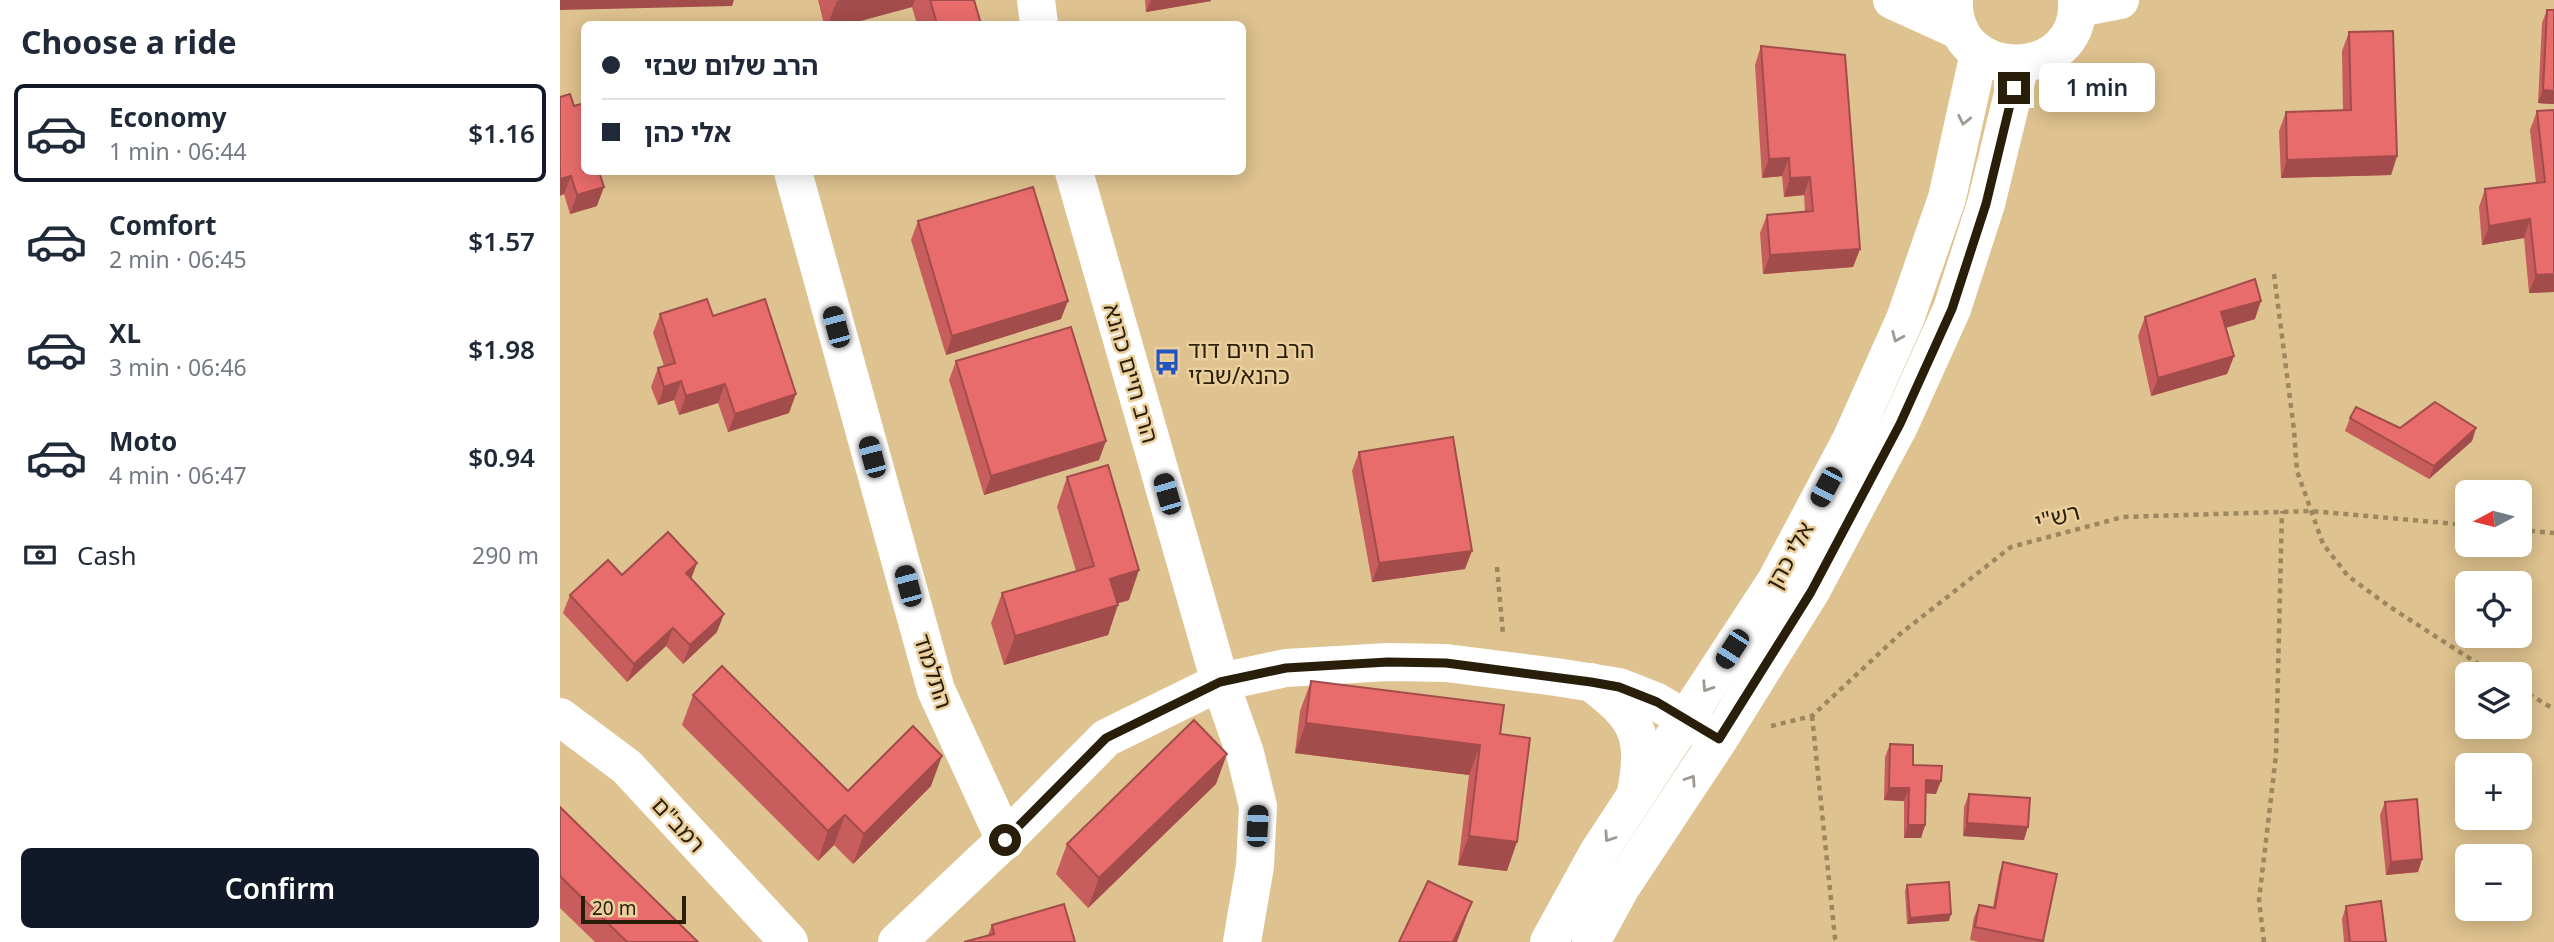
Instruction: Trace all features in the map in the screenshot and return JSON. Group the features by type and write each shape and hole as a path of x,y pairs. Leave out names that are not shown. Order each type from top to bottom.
{"street":[{"path":"1036,0 1039,21"},
{"path":"1892,0 1964,28 1999,63 2020,65 2037,61 2053,52 2065,40 2073,25 2078,4 2120,0"},
{"name":"אלי כהן","path":"1549,942 1598,853 1776,581 1851,440 1905,319 1947,198 1964,28"},
{"name":"אלי כהן","path":"1591,942 1621,887 1719,739 1811,592 1900,424 1946,322 1986,204 2020,65"},
{"name":"התלמוד","path":"794,175 936,690 1005,840"},
{"name":"הרב חיים כהנא","path":"1075,175 1220,682 1245,753 1258,806 1255,866 1242,942"},
{"path":"897,942 1005,840 1106,738 1220,682 1286,668 1388,662 1446,663 1619,687 1657,702 1719,739"},
{"path":"1591,682 1628,713 1636,730 1641,752 1636,797"},
{"name":"רמב\"ם","path":"560,717 627,767 789,942"}],"path":[{"path":"2274,275 2297,471 2323,544 2348,576 2390,607 2475,662"},
{"path":"2264,942 2259,900 2276,755 2282,510"},
{"name":"רש\"י","path":"1719,739 1812,716 1900,634 2011,547 2123,517 2311,510 2455,524"},
{"path":"2532,531 2554,533"},
{"path":"1497,567 1502,615"},
{"path":"2532,696 2554,709"},
{"path":"1812,716 1835,938 1838,942"}],"building":[{"path":"930,0 974,0 980,21 936,21"},
{"path":"2547,10 2554,10 2554,91 2543,90"},
{"path":"2393,31 2397,156 2287,160 2286,112 2351,110 2349,32"},
{"path":"1761,46 1845,55 1860,249 1770,255 1767,215 1813,211 1810,177 1790,178 1789,158 1769,159"},
{"path":"570,94 574,106 581,104 581,175 600,175 604,187 577,195 571,176 560,179 560,97"},
{"path":"2554,110 2554,274 2536,275 2530,219 2489,226 2485,189 2545,182 2537,111"},
{"path":"1033,187 1068,301 952,336 918,221"},
{"path":"2255,279 2261,301 2221,312 2234,356 2158,378 2145,317"},
{"path":"707,299 713,316 765,299 796,394 735,414 725,384 686,396 681,381 664,387 658,368 675,363 660,314"},
{"path":"1071,327 1106,441 991,476 956,361"},
{"path":"2435,402 2476,428 2434,466 2350,418 2356,407 2400,428"},
{"path":"1453,437 1472,551 1379,563 1359,452"},
{"path":"1108,465 1139,570 1110,579 1118,605 1015,636 1002,593 1094,566 1067,477"},
{"path":"668,532 697,563 686,573 724,614 690,645 673,628 634,664 570,595 608,560 622,575"},
{"path":"722,666 848,791 913,726 942,756 864,834 845,815 828,831 693,695"},
{"path":"1311,681 1504,705 1500,734 1530,738 1517,842 1469,836 1480,745 1306,723"},
{"path":"1194,720 1227,754 1099,878 1067,844"},
{"path":"1890,744 1913,745 1913,765 1942,766 1941,781 1926,780 1925,825 1908,825 1909,788 1889,788"},
{"path":"1969,794 2030,798 2028,827 1967,823"},
{"path":"2417,799 2422,859 2391,862 2385,802"},
{"path":"560,807 698,942 627,942 560,876"},
{"path":"2003,862 2057,874 2043,941 1975,927 1979,905 1995,908"},
{"path":"1428,881 1472,902 1453,942 1399,942"},
{"path":"1949,882 1951,914 1910,918 1907,885"},
{"path":"2381,901 2386,942 2350,942 2346,906"},
{"path":"1064,904 1075,942 964,942 994,934 992,925"}],"place":[{"name":"הרב חיים דוד כהנא/שבזי","path":"1167,362"}],"route":[{"path":"1005,840 1106,738 1220,682 1286,668 1388,662 1446,663 1591,682 1619,687 1657,702 1719,739 1811,592 1900,424 1952,309 1986,204 2014,88"}]}
